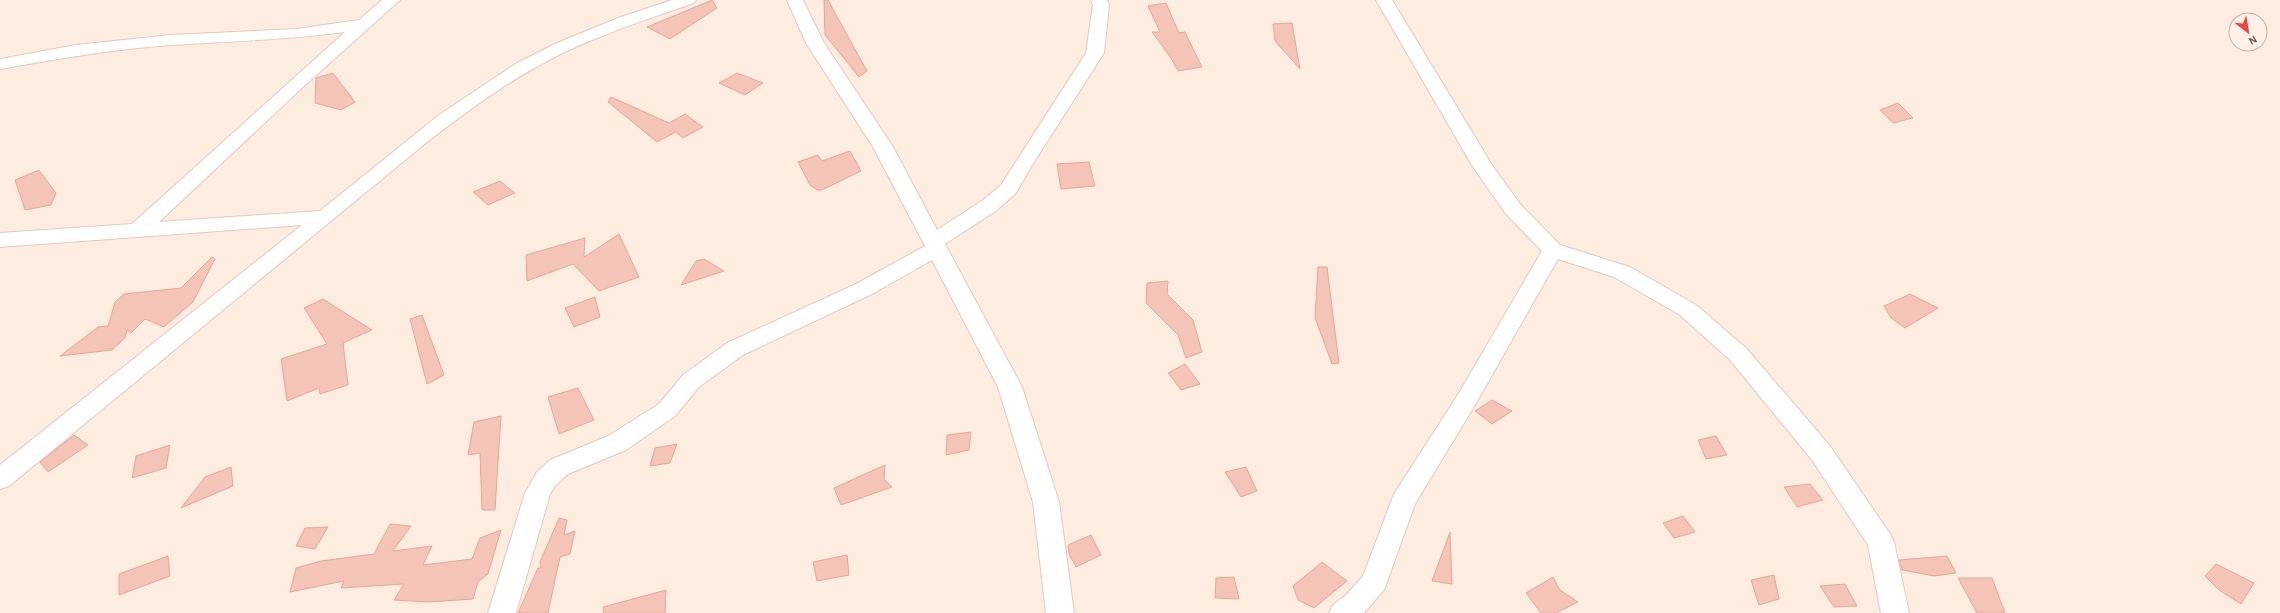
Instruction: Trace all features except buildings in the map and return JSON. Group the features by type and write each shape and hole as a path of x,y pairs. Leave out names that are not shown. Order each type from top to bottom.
{"street":[{"path":"139,229 362,25 392,0"},
{"path":"0,479 104,391 325,217 436,124 522,67 581,37 688,0"},
{"path":"795,0 815,43 882,147 936,245 1010,387 1046,502 1060,613"},
{"path":"502,613 538,494 546,479 559,467 617,443 667,410 691,381 734,349 864,289 936,245 990,206 1009,189 1022,165 1095,53 1101,5 1099,0"},
{"path":"1384,0 1484,167 1513,209 1553,250 1622,272 1688,310 1738,354 1821,453 1881,542 1895,613"},
{"path":"0,64 76,50 171,40 296,34 362,25"},
{"path":"0,240 325,217"},
{"path":"1343,613 1356,604 1374,582 1403,501 1468,399 1553,250"}]}
